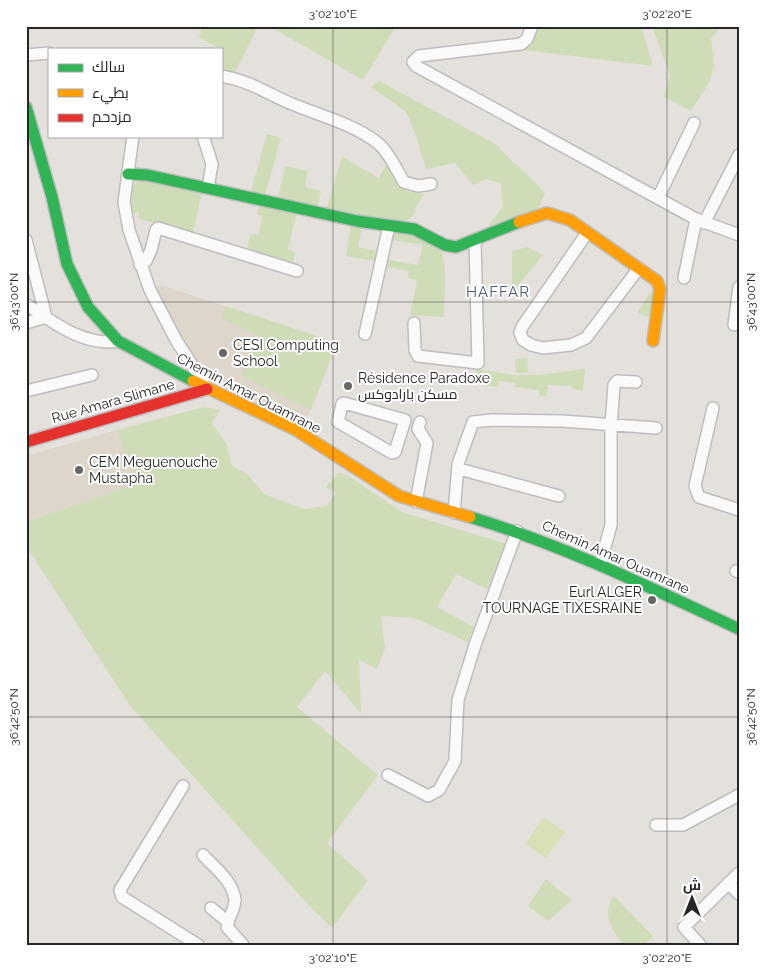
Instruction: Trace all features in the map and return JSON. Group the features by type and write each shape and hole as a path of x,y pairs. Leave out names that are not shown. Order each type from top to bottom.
{"main road":[{"name":"Chemin Amar Ouamrane","path":"26,107 52,198 67,264 88,307 118,341 207,389 296,430 399,496 517,531 600,564 739,629"},
{"path":"128,174 147,175 323,214 414,229 427,234 444,245 456,247 547,212 570,220 659,284 653,342"},
{"name":"Rue Amara Slimane","path":"26,442 207,389"}],"street":[{"path":"532,26 527,39 521,44 419,56 414,62 416,66 700,221 739,236"},
{"path":"26,55 48,53"},
{"path":"222,76 243,80 256,85 290,103 368,136 389,155 404,182 412,185 431,184"},
{"path":"658,198 694,123"},
{"path":"133,138 125,208 140,265 150,290 176,340 207,389"},
{"path":"204,138 212,164 208,188"},
{"path":"684,278 700,221 739,155"},
{"path":"366,334 389,226"},
{"path":"140,265 146,261 158,228 297,271"},
{"path":"587,233 522,327 520,333 523,340 543,348 571,345 586,338 639,268"},
{"path":"26,240 46,317"},
{"path":"414,323 415,350 418,356 478,363 475,240"},
{"path":"734,325 739,287"},
{"path":"26,304 80,336 106,343 118,341"},
{"path":"26,323 46,317"},
{"path":"26,391 92,375"},
{"path":"600,564 611,525 611,426 614,385 617,381 636,382"},
{"path":"344,403 405,420 395,452 392,453 338,422 342,404 344,403"},
{"path":"713,408 695,486 699,497 739,510"},
{"path":"454,512 459,469 472,422 492,420 562,421 656,428"},
{"path":"416,502 427,443 418,429 420,422"},
{"path":"459,469 559,496"},
{"path":"388,775 428,796 439,790 456,761 458,700 475,645 517,531"},
{"path":"182,786 120,890 122,896 147,914 198,945"},
{"path":"656,825 683,824 739,795"},
{"path":"204,855 220,871 232,894 235,901 227,927 231,934 243,945"},
{"path":"700,945 684,927 739,873"},
{"path":"728,883 739,894"},
{"path":"211,908 228,922"}],"shaded area":[{"path":"160,285 337,343 304,426 201,374 152,287"},
{"name":"CEM Meguenouche Mustapha","path":"117,430 136,484 28,521 26,518 26,456"}],"green space":[{"path":"202,26 258,26 234,74 222,71 222,48 199,38"},
{"path":"269,26 396,26 363,80"},
{"path":"534,26 641,26 653,66 525,50"},
{"path":"652,26 721,26 711,39 714,62 711,78 691,111 664,97 670,75"},
{"path":"379,81 497,145 545,194 536,212 492,231 489,225 503,207 501,184 486,179 473,185 455,163 426,169 416,135 406,112 371,87"},
{"path":"267,134 281,138 265,195 251,191"},
{"path":"342,157 379,178 388,161 406,191 424,194 414,210 416,212 410,219 400,222 326,210"},
{"path":"285,166 308,171 305,187 321,191 317,207 278,198"},
{"path":"146,177 202,192 193,233 139,219 139,212 130,214 129,188"},
{"path":"260,203 297,211 288,249 295,252 293,262 247,250 250,234 258,235 263,216 257,214"},
{"path":"351,224 362,226 358,247 377,251 375,261 346,256"},
{"path":"394,231 422,236 439,247 444,259 444,317 410,315 417,280 408,278 409,271 387,267 388,260 418,265 423,245 392,240"},
{"path":"527,247 543,255 508,298 508,285 512,284 512,251"},
{"path":"654,287 652,318 637,313"},
{"path":"226,306 337,343 311,410 241,376 261,337 221,318"},
{"path":"527,358 528,372 516,373 515,359"},
{"path":"476,369 514,375 538,375 585,369 583,390 572,389 571,386 548,385 547,396 540,396 539,390 515,387 515,383 499,381 498,387 483,385 483,378 475,377"},
{"path":"204,407 220,410 212,423 226,443 232,466 247,474 264,494 304,509 327,506 336,493 326,487 338,473 345,474 402,512 510,545 487,589 456,574 437,607 474,627 468,642 414,618 381,616 385,648 377,669 359,660 361,713 325,671 297,707 378,775 327,843 368,880 332,928 312,909 131,707 26,546 28,521 136,484 117,430"},
{"path":"544,817 565,832 546,858 525,844"},
{"path":"546,879 572,900 548,921 528,906"},
{"path":"614,896 653,936 646,943 648,945 624,945 615,933 608,915 608,909"}],"traffic: fast":[{"path":"26,107 52,197 67,264 88,307 118,341 193,381"},
{"path":"128,174 147,175 357,221 414,229 445,245 456,247 519,222"},
{"path":"470,517 573,554 739,629"}],"traffic: slow":[{"path":"519,222 547,213 570,220 657,281 660,289 653,341"},
{"path":"193,381 296,430 399,496 470,517"}],"traffic: jam":[{"path":"26,442 207,389"}],"place":[{"name":"CESI Computing School","path":"223,353"},
{"name":"Résidence Paradoxe مسكن بارادوكس","path":"348,386"},
{"name":"CEM Meguenouche Mustapha","path":"79,470"},
{"name":"Eurl ALGER TOURNAGE TIXESRAINE","path":"652,600"}],"district":[{"name":"HAFFAR","path":"498,292"}]}
